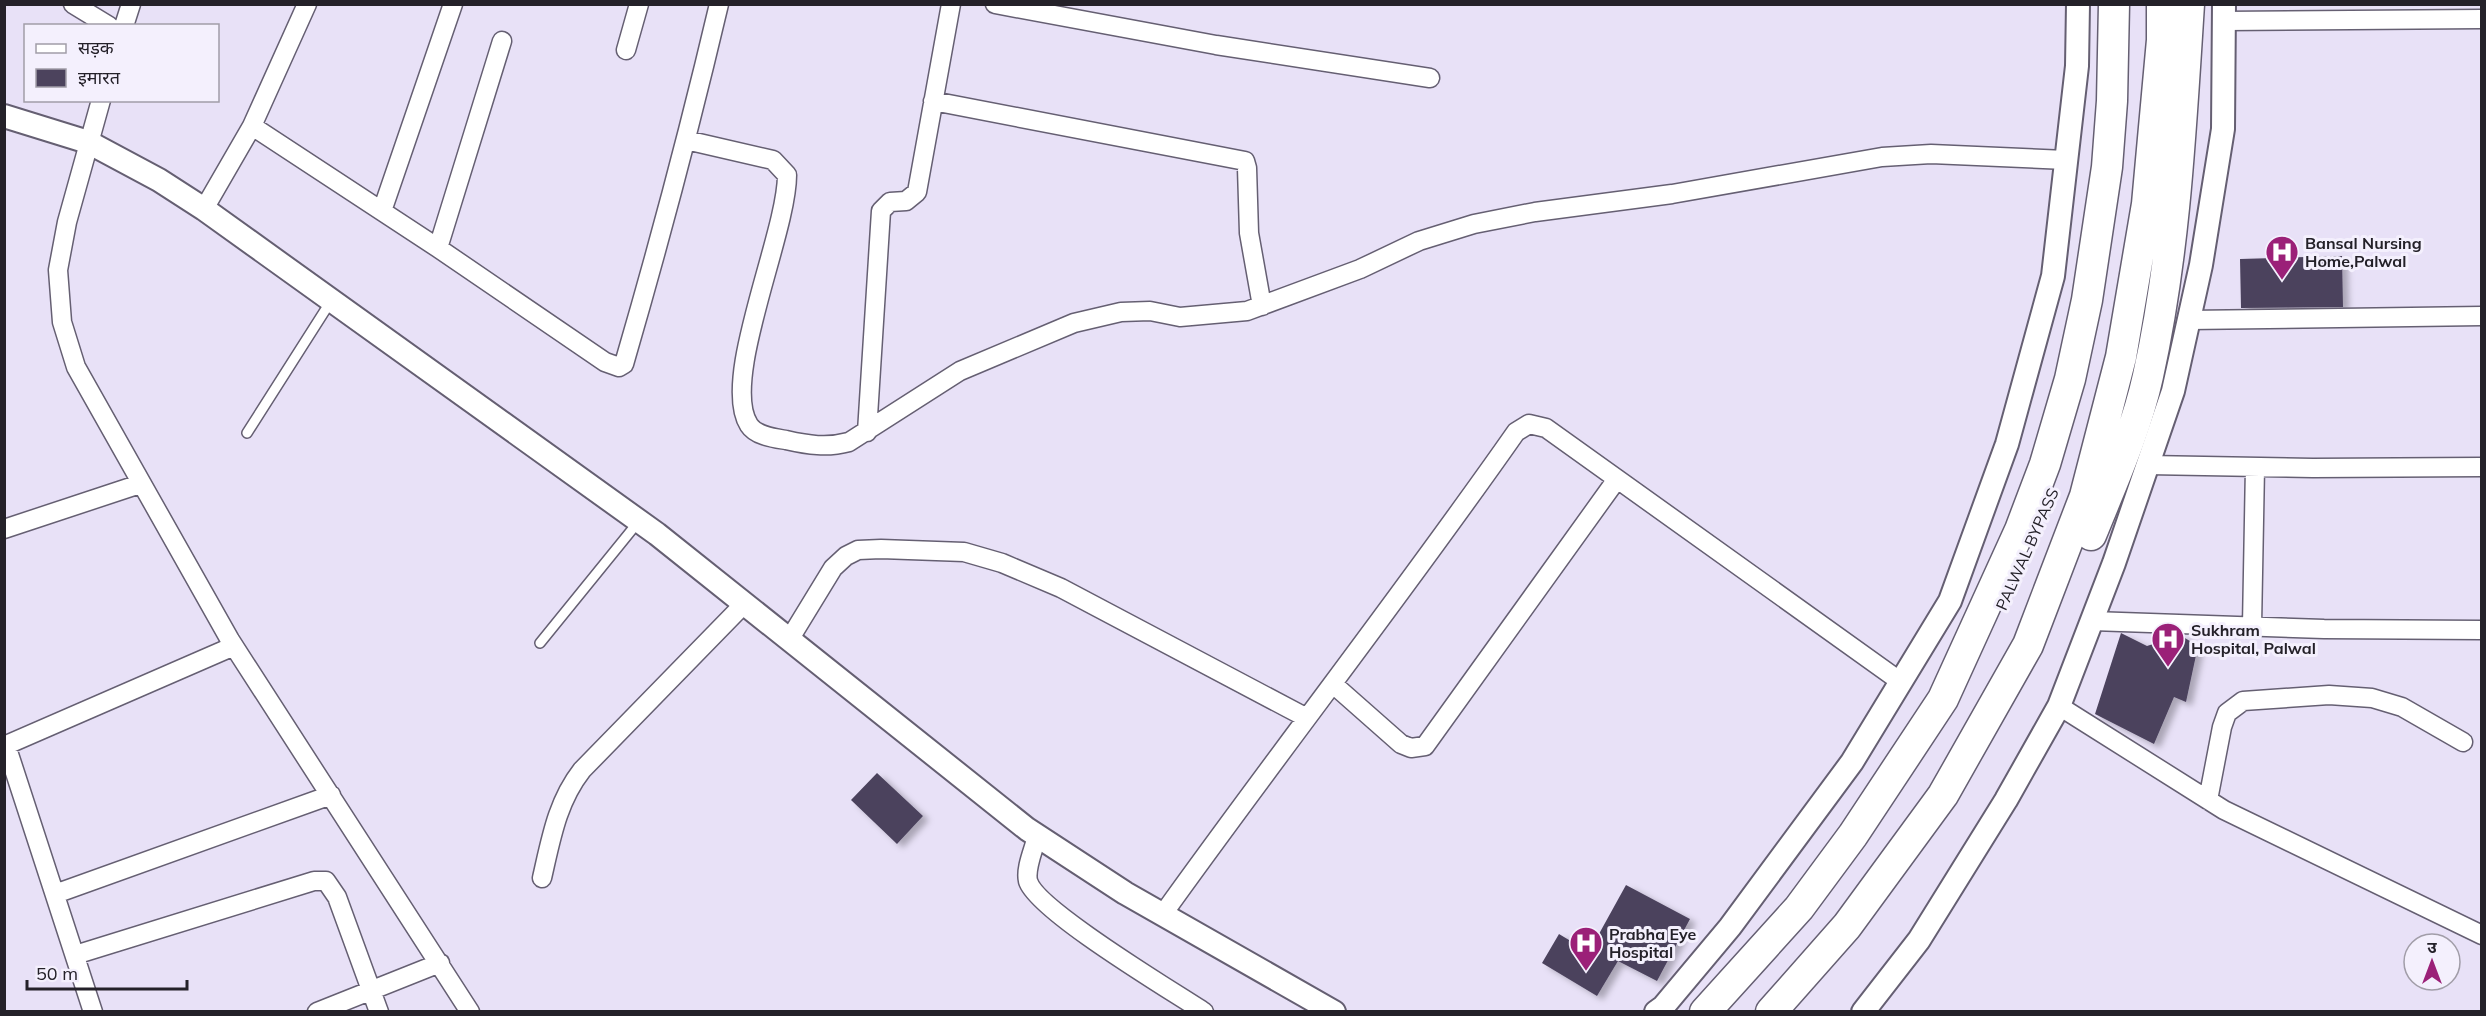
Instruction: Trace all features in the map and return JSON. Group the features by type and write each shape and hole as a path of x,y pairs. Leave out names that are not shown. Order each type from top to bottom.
{"highway":[{"path":"1705,1011 1799,908 1853,835 1943,699 2020,530 2049,454 2070,380 2087,300 2107,167 2112,101 2114,4"},
{"name":"PALWAL BYPASS","path":"1723,1011 1794,932 1874,829 1953,708 2007,596 2059,476 2091,357 2120,172 2132,33 2132,4"},
{"name":"PALWAL BYPASS","path":"1771,1011 1847,927 1943,795 2028,645 2085,496 2121,357 2147,204 2162,40 2162,4"},
{"path":"1795,1011 1869,924 1926,844 1995,734 2036,663 2122,461 2148,378 2163,297 2179,158 2189,4"}],"street":[{"path":"73,4 106,24"},
{"path":"125,24 131,4"},
{"path":"204,209 252,126 307,4"},
{"path":"382,211 453,4"},
{"path":"626,50 639,4"},
{"path":"252,126 438,248 605,363 619,368 624,364 686,140 719,4"},
{"path":"867,432 881,211 890,202 906,201 917,192 951,4"},
{"path":"995,4 1216,45 1430,78"},
{"path":"1656,1011 1663,1007 1730,927 1852,762 1950,601 2007,444 2053,276 2077,66 2078,4"},
{"path":"1863,1011 1919,940 2006,800 2059,706 2092,621 2173,391 2201,265 2223,129 2224,13 2481,18"},
{"path":"438,248 502,41"},
{"path":"933,101 1245,161 1249,233 1262,306"},
{"path":"100,102 67,222 58,270 62,322 75,368 234,646 470,1011"},
{"path":"4,116 88,142 159,180 204,209 639,521 1037,836 1125,893 1334,1011"},
{"path":"686,140 773,160 787,175 785,202 770,266 755,312 744,366 743,413 750,427 762,435 831,447 849,442 867,432 960,371 1074,323 1121,312 1150,311 1180,317 1247,311 1360,268 1419,241 1474,224 1535,212 1672,194 1882,157 1931,154 2066,160"},
{"path":"2188,320 2481,316"},
{"path":"1163,914 1249,794 1441,539 1516,432 1529,424 1546,428 1901,682"},
{"path":"2148,465 2481,467"},
{"path":"2252,626 2255,467"},
{"path":"1333,684 1401,744 1411,748 1425,746 1617,479"},
{"path":"4,529 140,484"},
{"path":"789,640 833,568 846,556 858,550 881,549 964,552 1002,563 1061,588 1307,718"},
{"path":"542,878 557,815 571,783 744,604"},
{"path":"2092,621 2324,629 2481,630"},
{"path":"93,1011 5,745 234,646"},
{"path":"2208,800 2222,727 2227,713 2243,701 2329,695 2372,698 2402,707 2463,742"},
{"path":"2059,706 2245,821 2481,935"},
{"path":"55,894 331,795"},
{"path":"1037,836 1028,872 1028,880 1032,889 1065,919 1121,959 1204,1011"},
{"path":"75,955 320,880 326,881 337,897 379,1011"},
{"path":"317,1011 440,963"}],"lane":[{"path":"247,433 331,301"},
{"path":"540,643 639,521"}],"building":[{"path":"2342,256 2343,307 2241,308 2240,259"},
{"path":"2121,633 2147,646 2180,635 2198,646 2186,702 2174,697 2154,744 2095,714"},
{"path":"877,773 923,816 897,844 851,800"},
{"path":"1626,885 1690,919 1657,981 1618,961 1597,996 1542,963 1559,934 1589,952"}],"place":[{"name":"Bansal Nursing Home,Palwal","path":"2282,281"},
{"name":"Sukhram Hospital, Palwal","path":"2168,668"},
{"name":"Prabha Eye Hospital","path":"1586,972"}]}
